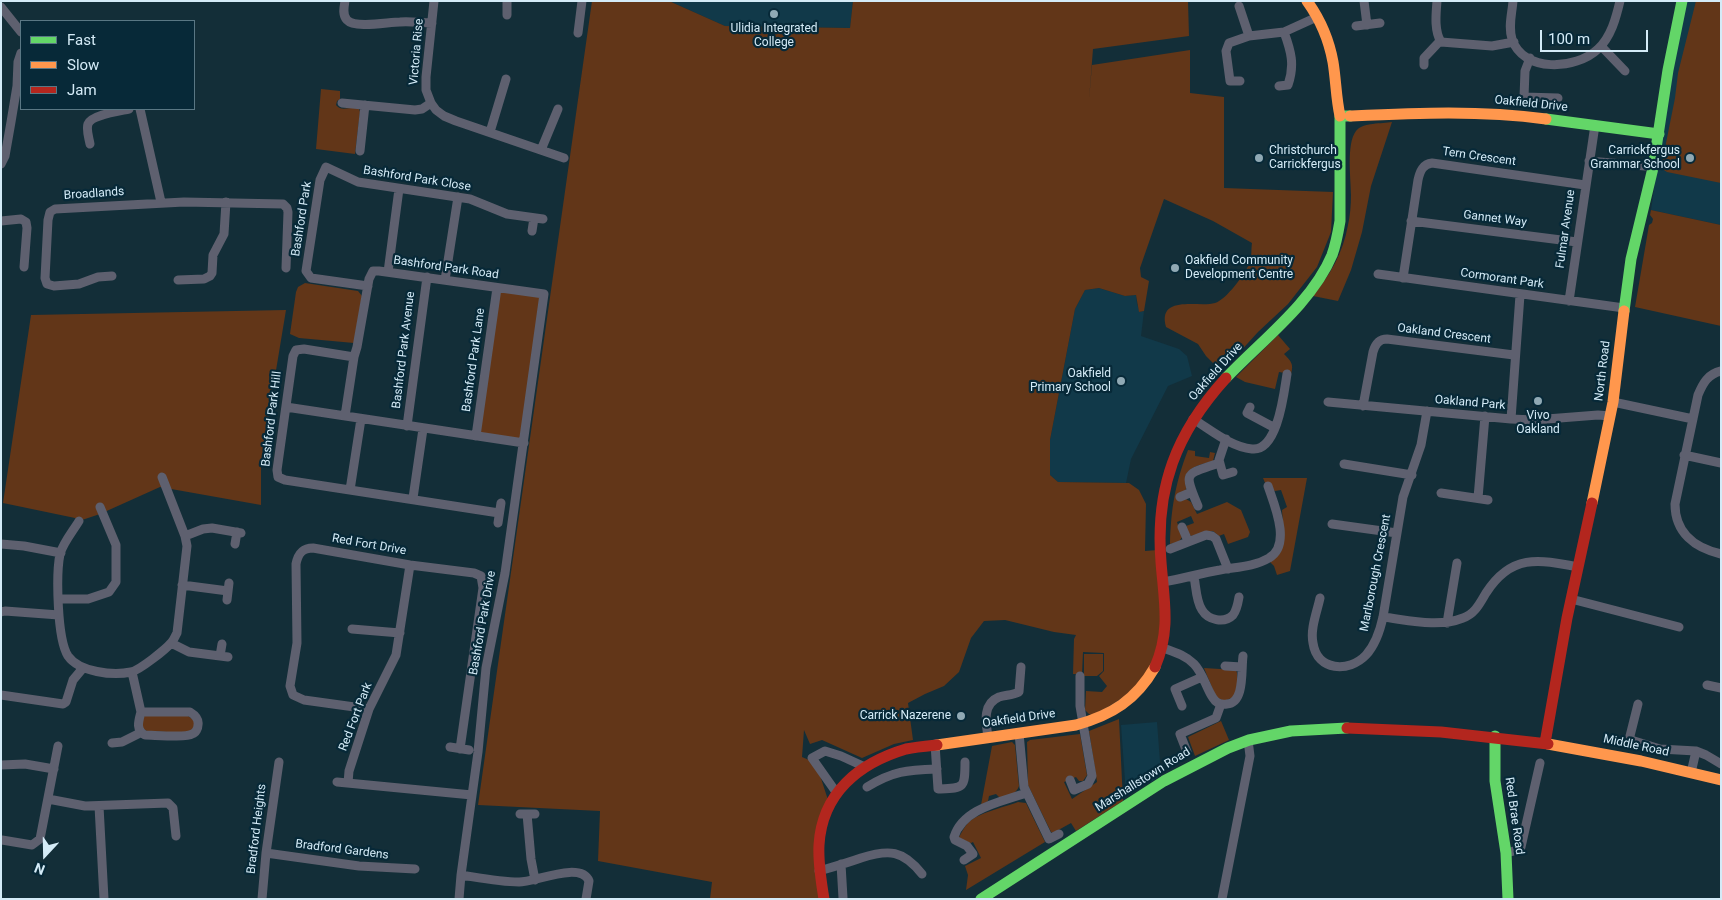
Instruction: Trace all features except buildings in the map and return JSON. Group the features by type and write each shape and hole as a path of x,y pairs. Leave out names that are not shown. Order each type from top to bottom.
{"street":[{"path":"345,1 344,14 351,23 432,23"},
{"name":"Victoria Rise","path":"431,104 425,82 434,1"},
{"path":"507,1 507,15"},
{"path":"578,32 582,1"},
{"path":"1364,1 1367,24"},
{"path":"1436,1 1437,28 1440,42"},
{"path":"1513,1 1510,29 1514,42 1520,51 1530,58 1550,65 1566,65 1586,58 1601,46 1614,23 1620,1"},
{"name":"North Road","path":"1545,743 1571,599 1614,402 1631,259 1649,188 1668,70 1682,1"},
{"path":"1310,2 1330,47 1337,106 1340,116"},
{"path":"1239,6 1249,36"},
{"path":"1,7 20,31"},
{"path":"1240,81 1230,81 1227,47 1232,41 1249,36 1284,32 1317,17"},
{"path":"1356,26 1380,23"},
{"path":"1284,32 1293,62 1292,74 1288,85"},
{"path":"1424,65 1424,58 1440,42 1492,46 1514,42"},
{"path":"1601,46 1625,71"},
{"path":"1,164 17,86 20,56"},
{"path":"1530,58 1525,71 1524,96 1558,98"},
{"path":"490,132 506,79"},
{"path":"342,103 415,110 422,109 431,104 444,116 564,158"},
{"path":"360,151 365,105"},
{"path":"90,144 88,126 90,120 124,110"},
{"path":"140,110 161,202"},
{"path":"541,150 558,110"},
{"name":"Oakfield Drive","path":"824,899 819,872 818,842 821,823 836,792 845,781 865,767 888,755 908,749 1083,723 1102,717 1136,694 1153,672 1163,648 1166,623 1159,534 1162,503 1172,462 1193,419 1216,389 1307,296 1329,262 1333,253 1342,191 1340,116 1468,112 1508,114 1659,134"},
{"name":"Fulmar Avenue","path":"1569,300 1595,125"},
{"path":"1590,161 1645,166"},
{"name":"Tern Crescent","path":"1404,278 1411,221 1420,173 1429,164 1585,185"},
{"name":"Bashford Park Close","path":"326,167 358,182 470,199 507,214 539,218 532,231"},
{"name":"Bashford Park","path":"326,167 320,180 306,271 311,278 368,286"},
{"path":"388,272 399,189"},
{"path":"445,280 458,197"},
{"name":"Broadlands","path":"112,276 98,277 79,284 54,286 47,284 44,278 50,212 55,209 161,202 280,204 286,206 288,212 286,268"},
{"path":"178,280 200,280 210,276 213,255 224,234 226,202"},
{"path":"1,221 21,219 26,222 24,266"},
{"name":"Gannet Way","path":"1411,221 1577,242"},
{"name":"Bashford Park Road","path":"368,286 373,271 544,294"},
{"name":"Cormorant Park","path":"1378,274 1624,308"},
{"name":"Bashford Park Avenue","path":"407,426 427,277"},
{"path":"345,416 368,286"},
{"name":"Bashford Park Lane","path":"476,436 497,288"},
{"name":"Bashford Park Drive","path":"461,875 478,752 486,668 505,573 544,294"},
{"path":"1511,419 1514,355 1520,295"},
{"name":"Oakland Crescent","path":"1363,406 1373,352 1376,344 1381,340 1397,340 1514,355"},
{"name":"Bashford Park Hill","path":"354,357 304,349 296,350 293,356 277,470 278,477 285,480 413,498 500,513"},
{"path":"1721,371 1711,375 1701,388 1684,455 1675,504 1677,519 1685,535 1697,546 1707,551 1721,554"},
{"path":"1193,419 1226,439 1246,448 1258,449 1267,444 1274,428 1281,408 1287,374"},
{"name":"Oakland Park","path":"1328,402 1511,419 1534,420 1598,415 1610,416"},
{"path":"1614,402 1693,419"},
{"path":"286,407 524,443"},
{"name":"Marlborough Crescent","path":"1320,598 1313,634 1313,646 1318,657 1330,666 1338,667 1348,666 1359,661 1365,656 1378,636 1383,617 1403,497 1422,445 1427,411"},
{"path":"1247,413 1274,428"},
{"path":"1478,498 1485,416"},
{"path":"350,490 361,419"},
{"path":"413,498 423,429"},
{"path":"1226,439 1219,463 1223,475 1234,472"},
{"path":"1684,455 1721,463"},
{"path":"1198,506 1188,482 1191,473 1219,463"},
{"path":"1344,464 1412,475"},
{"path":"79,521 60,553 59,615 61,640 67,654 74,663 82,668 94,671 132,672 142,667 171,643 177,633 187,546 185,536 162,477"},
{"path":"1163,582 1261,562 1270,558 1275,552 1280,538 1280,529 1277,512 1268,486"},
{"path":"1180,497 1192,492"},
{"path":"1441,493 1488,500"},
{"path":"498,524 501,503"},
{"path":"59,599 88,599 109,592 116,582 116,545 100,507"},
{"path":"1332,524 1397,533"},
{"path":"185,536 203,529 212,528 239,532 235,544"},
{"path":"1182,528 1188,541"},
{"path":"1170,548 1206,535 1214,536 1228,569"},
{"path":"1,544 31,547 60,553"},
{"name":"Red Fort Drive","path":"369,709 304,700 295,697 291,693 290,686 297,643 296,569 298,558 304,550 313,548 410,566 477,573 482,578 483,588 465,750 450,747"},
{"path":"1383,617 1426,622 1447,622 1463,618 1472,613 1504,571 1514,565 1525,562 1548,562 1578,567"},
{"path":"1447,622 1457,563"},
{"name":"Red Fort Park","path":"348,783 349,771 369,709 396,657 410,566"},
{"path":"1194,576 1198,602 1204,614 1209,618 1218,620 1231,616 1236,610 1239,597"},
{"path":"182,585 228,591"},
{"path":"1571,599 1679,627"},
{"path":"1,612 59,615"},
{"path":"352,629 400,633"},
{"path":"171,643 190,652 224,657 222,644"},
{"path":"1163,648 1191,661 1196,666 1213,699 1221,704 1232,703 1238,698 1242,656"},
{"path":"1225,666 1242,667"},
{"path":"988,737 985,718 988,710 992,702 998,698 1019,692 1022,667"},
{"path":"1,695 63,704 66,702 73,680 82,668"},
{"path":"132,672 140,712 138,729 140,732 145,735 187,736 195,733 198,726 198,720 190,712 140,712"},
{"path":"1070,780 1074,790 1088,784 1092,770 1080,706 1080,676"},
{"path":"1182,706 1175,689 1202,677"},
{"path":"1707,685 1721,688"},
{"path":"1187,752 1180,734 1216,718 1221,704"},
{"path":"1638,704 1630,736 1631,740 1660,749 1696,751 1721,764"},
{"name":"Marshallstown Road","path":"981,899 1166,780 1200,761 1248,740 1298,730 1327,728 1413,729 1495,736 1545,743"},
{"path":"112,742 122,742 140,732"},
{"path":"1019,733 1026,793 1049,838 1059,834"},
{"name":"Red Brae Road","path":"1495,736 1495,781 1506,853 1508,899"},
{"path":"1222,899 1250,756 1248,740"},
{"name":"Middle Road","path":"1545,743 1616,755 1721,780"},
{"path":"935,744 938,789 958,788 963,784 965,779 965,762"},
{"path":"2,840 29,845 38,842 41,837 58,746"},
{"path":"1691,773 1696,751"},
{"path":"836,792 812,758 825,752 841,756 865,767"},
{"name":"Bradford Heights","path":"262,899 266,853 279,762"},
{"path":"1506,853 1518,850 1521,847 1540,763"},
{"path":"1,765 25,764 54,768"},
{"path":"867,787 904,771 937,769"},
{"path":"337,782 472,795"},
{"path":"964,860 973,854 967,846 954,837 965,819 980,810 1026,793"},
{"path":"48,799 85,806 169,803 174,809 176,836"},
{"path":"99,806 104,899"},
{"path":"527,814 535,880"},
{"path":"819,872 878,853 891,852 906,858 922,874"},
{"name":"Bradford Gardens","path":"266,853 359,866 416,869"},
{"path":"842,864 837,889 843,898"},
{"path":"459,899 461,875 513,882 535,880 560,872 584,874 588,877 586,899"}],"shaded area":[{"path":"592,1 669,1 725,26 850,28 853,1 1188,1 1189,36 1093,49 1089,100 1092,65 1190,50 1190,93 1224,97 1224,188 1333,192 1331,232 1317,267 1288,304 1258,332 1228,365 1213,363 1198,344 1166,327 1165,317 1168,310 1182,304 1208,304 1219,301 1235,286 1248,267 1251,260 1252,243 1213,221 1164,199 1140,268 1141,277 1149,281 1144,311 1139,312 1136,295 1125,296 1099,288 1085,290 1075,309 1050,440 1050,475 1058,482 1129,483 1139,490 1146,504 1145,551 1158,550 1160,577 1161,626 1157,647 1150,667 1137,684 1118,700 1092,715 1085,710 1086,691 1102,692 1107,686 1099,676 1104,671 1104,653 1083,652 1082,674 1073,674 1074,639 1076,635 1054,632 1005,620 984,621 971,638 959,672 944,686 908,703 913,740 894,744 862,758 822,740 810,744 804,730 802,757 816,763 829,803 823,816 824,899 710,899 712,882 598,861 600,811 478,805"},
{"name":"Ulidia Integrated College","path":"669,1 853,1 850,28 725,26"},
{"name":"Carrickfergus Grammar School","path":"1686,1 1721,1 1721,225 1651,210 1666,105"},
{"name":"Carrickfergus Grammar School","path":"1696,1 1721,1 1721,183 1667,172 1664,170 1662,163 1678,73"},
{"path":"321,89 340,91 340,99 336,105 338,107 359,109 355,154 316,149"},
{"path":"1392,122 1371,186 1362,232 1351,270 1338,301 1313,296 1335,263 1346,235 1351,207 1350,153 1353,137 1356,131 1363,126"},
{"path":"1651,210 1721,225 1721,326 1635,307 1649,225 1653,219 1650,215"},
{"path":"305,283 358,291 362,296 354,343 299,338 290,334 296,292 298,287"},
{"path":"497,288 544,294 524,443 476,436"},
{"name":"Oakfield Primary School","path":"1099,288 1125,296 1136,295 1140,312 1144,311 1141,336 1179,349 1187,356 1192,376 1168,386 1131,459 1126,483 1058,482 1050,475 1050,440 1075,309 1085,290"},
{"path":"286,310 261,461 261,505 160,487 100,514 79,521 75,518 3,503 31,315"},
{"path":"1278,335 1290,349 1284,354 1291,363 1291,374 1279,372 1275,389 1245,382 1236,377"},
{"path":"1188,450 1195,451 1195,456 1209,458 1210,452 1215,453 1213,461 1195,467 1188,472 1185,480 1186,499 1191,502 1197,514 1227,502 1241,510 1250,532 1248,537 1228,544 1224,534 1219,536 1213,531 1191,536 1186,526 1194,523 1191,516 1177,522 1182,537 1179,542 1170,544 1174,497"},
{"path":"1263,478 1307,478 1290,571 1277,575 1274,566 1270,562 1284,537 1282,510 1287,507 1281,490 1275,491 1266,485"},
{"path":"1084,654 1103,654 1103,671 1097,676 1084,676"},
{"path":"1204,668 1236,670 1237,691 1234,697 1224,701 1216,697"},
{"path":"145,716 188,716 194,720 194,728 187,733 147,731 142,728 142,718"},
{"path":"1119,719 1123,801 1076,831 1071,823 1053,833 1051,832 1028,785 1027,742 1030,740 1080,734 1087,775 1083,781 1079,781 1076,777 1064,782 1072,799 1097,782 1089,731"},
{"path":"1221,721 1229,740 1195,756 1188,737"},
{"path":"1157,722 1161,775 1151,782 1146,780 1141,783 1141,787 1129,795 1126,794 1121,725"},
{"path":"1012,742 1015,745 1018,789 1000,798 996,794 989,796 988,801 981,805 992,746"},
{"path":"1018,802 1026,803 1045,842 966,890 968,875 965,866 981,858 973,842 960,839 959,837 963,830 972,819"}],"traffic: fast":[{"path":"1624,311 1631,259 1653,168 1668,70 1682,1"},
{"path":"1226,378 1299,305 1323,273 1332,255 1340,221 1340,116 1350,116"},
{"path":"1546,119 1659,134"},
{"path":"981,899 1164,781 1228,748 1249,740 1291,731 1347,728"},
{"path":"1495,736 1495,781 1506,853 1508,899"}],"traffic: slow":[{"path":"1307,1 1320,22 1329,46 1340,116"},
{"path":"1350,116 1472,113 1546,119"},
{"path":"1592,503 1613,402 1624,311"},
{"path":"937,745 1076,725 1089,721 1122,705 1140,689 1155,667"},
{"path":"1548,744 1641,761 1721,780"}],"traffic: jam":[{"path":"1155,667 1165,628 1160,535 1166,486 1172,463 1182,441 1194,420 1226,378"},
{"path":"1545,743 1567,618 1592,503"},
{"path":"1347,728 1441,732 1548,744"},
{"path":"824,899 819,865 819,845 827,810 835,795 859,772 889,755 906,749 937,745"}],"place":[{"name":"Ulidia Integrated College","path":"774,14"},
{"name":"Christchurch Carrickfergus","path":"1259,158"},
{"name":"Carrickfergus Grammar School","path":"1690,158"},
{"name":"Oakfield Community Development Centre","path":"1175,268"},
{"name":"Oakfield Primary School","path":"1121,381"},
{"name":"Vivo Oakland","path":"1538,401"},
{"name":"Carrick Nazerene","path":"961,716"}]}
